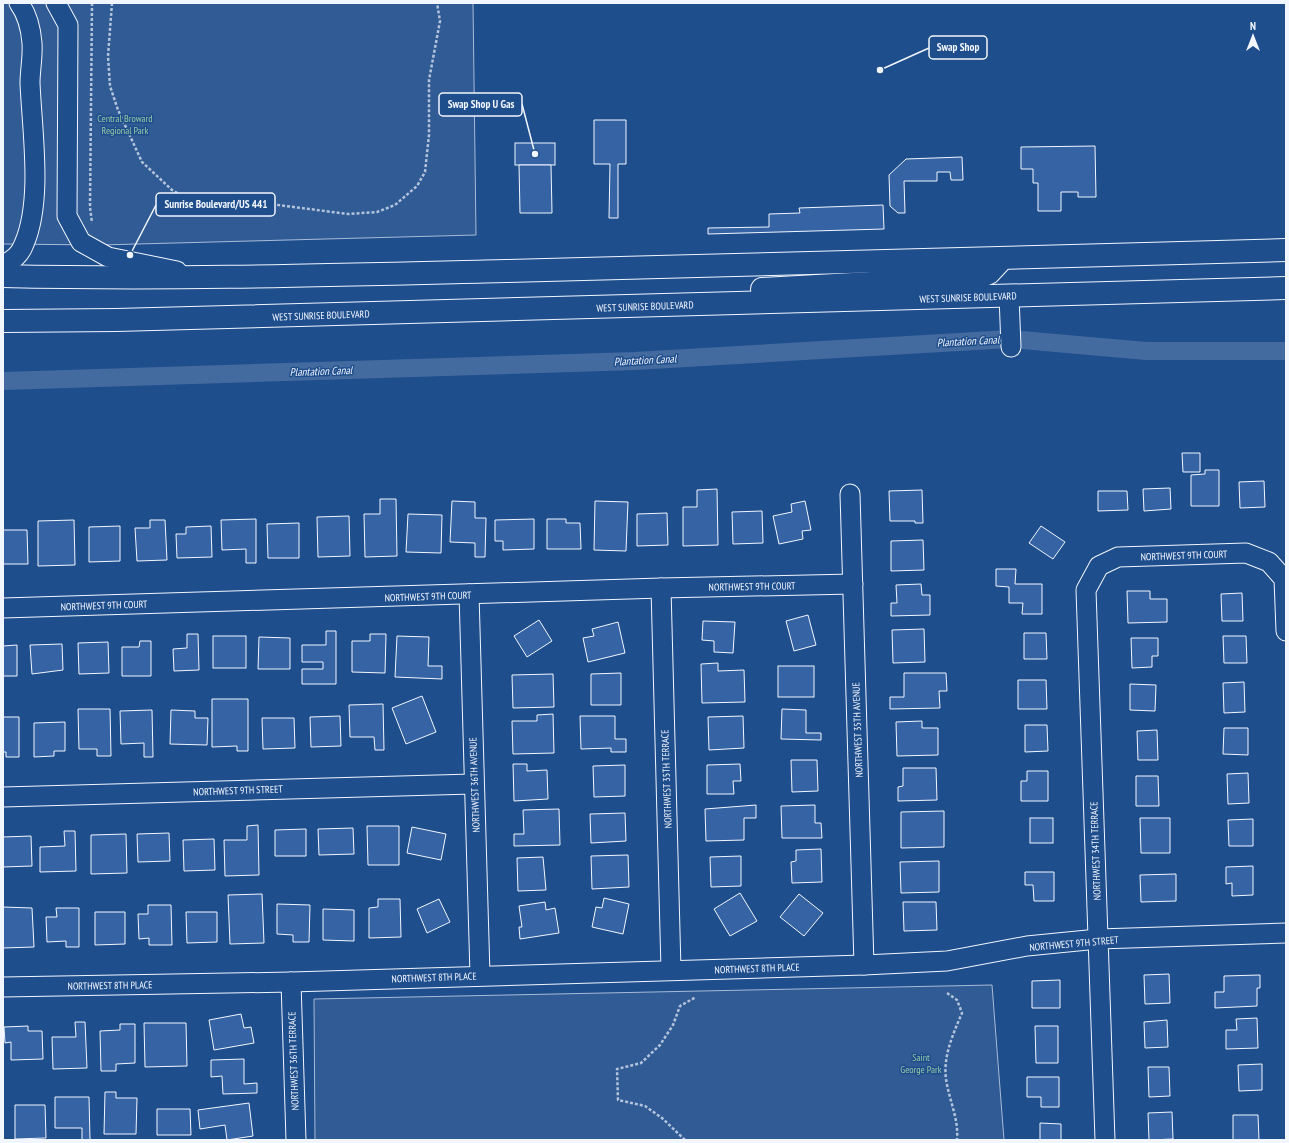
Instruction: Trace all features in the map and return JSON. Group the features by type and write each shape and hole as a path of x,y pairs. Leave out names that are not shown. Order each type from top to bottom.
{"main road":[{"path":"3,276 114,279 701,267 1286,250"},
{"path":"718,304 733,293 740,290 980,277 989,273 1003,258"},
{"name":"WEST SUNRISE BOULEVARD","path":"3,321 116,320 1286,288"}],"street":[{"path":"3,265 16,258 24,245 32,215 34,167 30,81 32,43 24,10 19,3"},
{"path":"56,3 68,25 67,216 81,242 108,257 206,277"},
{"path":"1009,296 1010,339"},
{"name":"NORTHWEST 35TH AVENUE","path":"850,494 864,965"},
{"name":"NORTHWEST 9TH COURT","path":"1099,566 1118,556 1246,553 1269,562 1284,579 1286,631"},
{"name":"NORTHWEST 34TH TERRACE","path":"1099,566 1086,590 1105,1140"},
{"name":"NORTHWEST 9TH COURT","path":"3,608 661,588 853,584"},
{"name":"NORTHWEST 35TH TERRACE","path":"661,588 671,970"},
{"name":"NORTHWEST 36TH AVENUE","path":"469,594 473,784 480,975"},
{"name":"NORTHWEST 9TH STREET","path":"3,797 473,784"},
{"name":"NORTHWEST 9TH STREET","path":"864,965 947,961 1027,946 1098,939 1286,933"},
{"name":"NORTHWEST 8TH PLACE","path":"3,987 291,982 480,975 864,965"},
{"name":"NORTHWEST 36TH TERRACE","path":"291,982 296,1140"}],"path":[{"path":"92,3 90,207 93,226"},
{"path":"112,3 108,56 110,86 118,110 142,162 172,190 190,200 220,203 247,201 312,211 348,214 377,212 395,205 417,186 426,172 429,135 429,80 440,21 437,3"},
{"path":"947,993 958,1000 962,1013 946,1055 946,1079 958,1130 957,1140"},
{"path":"685,1140 662,1118 645,1106 618,1100 617,1069 641,1063 660,1045 673,1025 680,1006 696,997"}],"green space":[{"name":"Central Broward Regional Park","path":"3,3 473,3 476,235 100,245 3,244"},
{"name":"Saint George Park","path":"992,985 1004,1140 315,1140 314,999"}],"building":[{"path":"594,120 626,120 626,164 618,164 618,218 609,218 610,164 594,164"},
{"path":"515,143 555,143 555,165 515,165"},
{"path":"1095,146 1096,197 1078,197 1078,192 1061,192 1061,211 1038,211 1038,183 1033,183 1033,169 1021,169 1021,147"},
{"path":"962,157 963,180 951,180 950,172 937,172 937,181 904,181 905,213 898,213 890,206 889,175 906,159"},
{"path":"519,165 551,165 552,213 520,213"},
{"path":"883,205 884,229 708,234 708,228 769,227 769,214 800,213 799,208"},
{"path":"1182,453 1200,453 1200,472 1183,472"},
{"path":"1205,470 1219,470 1219,506 1191,506 1191,475 1205,474"},
{"path":"1264,481 1265,507 1240,508 1239,482"},
{"path":"1170,488 1171,509 1144,511 1143,489"},
{"path":"717,489 718,545 683,546 683,507 697,507 697,490"},
{"path":"922,490 923,523 915,523 915,521 890,521 889,491"},
{"path":"1098,491 1127,491 1128,510 1098,511"},
{"path":"380,499 396,499 397,556 365,557 364,514 380,514"},
{"path":"452,501 475,502 475,518 486,518 485,557 475,557 475,543 450,542"},
{"path":"595,501 628,502 626,551 594,550"},
{"path":"805,501 811,530 802,531 803,539 779,544 773,516 792,512 791,504"},
{"path":"762,511 763,543 733,544 732,512"},
{"path":"667,513 668,545 637,546 637,514"},
{"path":"408,514 442,515 441,553 406,552"},
{"path":"349,516 350,556 318,557 317,517"},
{"path":"256,519 256,563 246,563 246,549 222,550 221,520"},
{"path":"534,519 534,549 503,550 503,541 495,541 495,520"},
{"path":"547,519 566,519 566,523 580,523 581,549 547,549"},
{"path":"74,520 75,565 38,566 38,521"},
{"path":"150,520 165,520 167,560 137,561 135,528 150,528"},
{"path":"299,523 299,558 268,558 267,524"},
{"path":"120,526 120,561 89,562 89,527"},
{"path":"211,526 212,557 177,558 176,534 186,534 186,527"},
{"path":"1041,526 1065,542 1053,559 1029,543"},
{"path":"3,530 27,530 28,564 3,564"},
{"path":"923,540 924,570 891,571 891,541"},
{"path":"996,569 1016,569 1015,584 1042,584 1042,614 1022,614 1023,603 1009,603 1009,587 996,586"},
{"path":"921,584 922,595 930,595 930,615 891,616 891,603 897,603 896,585"},
{"path":"1127,591 1150,591 1150,599 1167,599 1167,622 1128,623"},
{"path":"1242,593 1243,621 1222,621 1221,594"},
{"path":"808,615 816,645 794,651 786,621"},
{"path":"539,620 552,641 527,657 514,636"},
{"path":"703,621 735,622 733,653 714,652 714,641 702,640"},
{"path":"618,622 625,653 588,662 583,638 594,636 592,629"},
{"path":"924,629 925,662 893,663 892,630"},
{"path":"326,631 336,631 336,684 302,684 302,669 323,669 323,662 302,662 302,645 326,645"},
{"path":"1024,633 1046,633 1047,659 1024,659"},
{"path":"187,634 198,634 199,670 174,671 173,649 187,648"},
{"path":"370,634 386,634 385,673 352,672 352,641 370,641"},
{"path":"213,636 246,636 246,668 213,668"},
{"path":"397,636 429,637 428,666 442,666 442,679 395,677"},
{"path":"1223,636 1246,636 1247,663 1224,663"},
{"path":"259,637 290,638 290,669 258,669"},
{"path":"1131,638 1158,638 1158,656 1152,656 1152,667 1132,668"},
{"path":"140,641 151,641 151,676 122,676 122,647 139,647"},
{"path":"108,642 109,673 79,674 78,643"},
{"path":"62,644 63,670 32,674 30,645"},
{"path":"17,645 17,676 3,676 3,646"},
{"path":"718,663 718,671 744,670 745,702 702,703 701,664"},
{"path":"778,666 814,666 814,697 778,697"},
{"path":"621,673 621,705 591,705 591,674"},
{"path":"904,673 946,673 947,691 939,691 940,708 890,709 890,697 904,697"},
{"path":"553,674 554,707 513,708 512,675"},
{"path":"1018,680 1046,680 1047,709 1018,709"},
{"path":"1244,682 1245,712 1224,713 1223,683"},
{"path":"1130,684 1156,685 1155,711 1130,710"},
{"path":"422,696 436,732 406,744 392,708"},
{"path":"212,699 248,699 248,751 237,751 237,746 212,747"},
{"path":"383,704 384,750 375,750 374,737 350,737 349,705"},
{"path":"78,709 110,709 111,756 97,756 97,749 79,749"},
{"path":"782,709 806,710 806,733 821,733 821,740 781,739"},
{"path":"152,710 153,757 144,757 144,743 121,744 120,711"},
{"path":"171,710 195,711 195,718 208,718 207,745 170,744"},
{"path":"553,714 554,753 513,754 512,721 537,721 537,715"},
{"path":"340,716 341,746 311,747 310,717"},
{"path":"580,716 615,716 615,739 626,739 626,752 611,752 611,748 581,749"},
{"path":"743,716 744,748 709,750 708,717"},
{"path":"3,717 19,717 19,757 6,757 6,752 3,752"},
{"path":"262,718 294,718 295,748 263,749"},
{"path":"922,721 922,728 938,728 938,755 897,756 896,722"},
{"path":"65,722 65,751 54,751 54,756 34,757 34,723"},
{"path":"1025,725 1047,725 1048,751 1025,752"},
{"path":"1224,728 1248,728 1248,755 1223,754"},
{"path":"1157,730 1158,760 1138,760 1137,731"},
{"path":"791,760 817,760 818,791 792,792"},
{"path":"513,764 527,764 527,771 547,770 548,799 514,801"},
{"path":"740,764 741,781 733,781 734,794 707,794 707,765"},
{"path":"625,765 625,796 594,797 593,766"},
{"path":"903,768 936,768 937,800 898,801 898,787 903,786"},
{"path":"1027,771 1048,771 1048,801 1021,801 1021,781 1027,781"},
{"path":"1248,773 1249,803 1228,804 1227,774"},
{"path":"1136,776 1158,776 1159,806 1136,806"},
{"path":"756,805 756,818 744,818 744,840 706,841 705,809"},
{"path":"815,805 815,823 821,823 822,838 782,838 781,806"},
{"path":"559,809 560,845 514,846 514,834 524,834 523,810"},
{"path":"944,811 944,847 901,848 901,812"},
{"path":"625,813 626,841 591,843 590,814"},
{"path":"1030,818 1053,818 1053,843 1030,843"},
{"path":"1140,818 1170,818 1170,853 1141,853"},
{"path":"1253,819 1253,846 1229,846 1228,820"},
{"path":"258,825 259,875 225,876 224,840 247,840 247,826"},
{"path":"367,826 399,826 399,865 368,865"},
{"path":"412,827 446,834 441,860 407,853"},
{"path":"353,828 354,854 319,855 318,829"},
{"path":"306,829 306,856 275,856 275,830"},
{"path":"64,831 75,831 76,871 40,872 40,847 65,846"},
{"path":"169,833 170,861 138,862 137,834"},
{"path":"126,834 127,873 91,874 91,835"},
{"path":"31,836 32,866 3,867 3,837"},
{"path":"214,839 215,870 184,871 183,840"},
{"path":"821,849 822,882 792,883 791,862 796,861 796,850"},
{"path":"628,855 629,887 592,889 591,856"},
{"path":"741,856 741,886 711,887 710,857"},
{"path":"543,857 546,890 518,891 517,858"},
{"path":"939,861 939,892 901,893 900,862"},
{"path":"1253,866 1253,895 1232,896 1232,883 1226,884 1226,867"},
{"path":"1025,872 1054,872 1054,901 1034,901 1033,885 1025,885"},
{"path":"1176,874 1176,901 1141,902 1140,875"},
{"path":"740,893 757,921 730,936 714,909"},
{"path":"262,894 264,943 230,944 228,895"},
{"path":"799,894 823,913 804,936 780,917"},
{"path":"604,898 629,904 623,934 592,927 596,907 602,908"},
{"path":"378,899 400,899 401,937 369,938 369,908 378,907"},
{"path":"439,899 450,922 427,933 417,909"},
{"path":"545,902 546,910 555,908 559,933 520,939 519,927 522,927 519,906"},
{"path":"903,902 936,902 937,930 904,931"},
{"path":"277,904 310,905 309,942 293,942 293,935 277,934"},
{"path":"148,905 171,905 172,945 149,945 149,938 139,939 138,914 148,914"},
{"path":"3,907 32,908 34,947 3,948"},
{"path":"56,908 79,908 79,947 66,947 66,941 47,942 46,917 57,917"},
{"path":"323,909 354,910 354,941 323,940"},
{"path":"95,912 125,912 125,944 95,945"},
{"path":"186,912 217,912 217,942 187,943"},
{"path":"1169,974 1170,1003 1145,1004 1144,975"},
{"path":"1260,975 1260,988 1257,988 1257,1006 1215,1008 1215,992 1224,992 1224,976"},
{"path":"1060,980 1060,1008 1032,1008 1032,981"},
{"path":"241,1014 244,1028 251,1027 254,1043 214,1050 209,1020"},
{"path":"1257,1018 1258,1048 1226,1049 1226,1030 1237,1030 1236,1019"},
{"path":"1167,1020 1168,1047 1145,1048 1144,1022"},
{"path":"75,1022 85,1022 87,1068 53,1069 52,1037 76,1037"},
{"path":"144,1023 186,1023 187,1066 145,1067"},
{"path":"120,1024 135,1024 135,1063 116,1064 116,1071 101,1071 100,1031 120,1030"},
{"path":"28,1026 28,1031 42,1031 43,1059 11,1060 11,1042 5,1043 4,1027"},
{"path":"1035,1026 1058,1026 1058,1063 1036,1063"},
{"path":"244,1059 244,1084 257,1083 257,1093 223,1094 222,1076 211,1077 211,1060"},
{"path":"1262,1064 1262,1090 1239,1091 1238,1065"},
{"path":"1148,1067 1169,1067 1170,1096 1149,1097"},
{"path":"1027,1077 1059,1077 1059,1107 1041,1107 1041,1097 1027,1097"},
{"path":"105,1092 116,1092 116,1098 137,1098 136,1134 104,1134"},
{"path":"55,1097 89,1097 90,1140 82,1140 82,1128 55,1128"},
{"path":"249,1103 253,1136 227,1140 225,1125 200,1129 198,1110"},
{"path":"15,1105 45,1105 46,1138 15,1139"},
{"path":"157,1109 190,1109 191,1135 157,1135"},
{"path":"1172,1112 1173,1139 1149,1140 1148,1113"},
{"path":"1233,1115 1258,1115 1259,1140 1233,1140"},
{"path":"1040,1123 1061,1124 1061,1140 1040,1140"}],"waterway":[{"name":"Plantation Canal","path":"3,381 635,361 1010,339 1146,351 1286,351"}],"place":[{"name":"Swap Shop","path":"880,70"},
{"name":"Swap Shop U Gas","path":"535,154"},
{"name":"Sunrise Boulevard/US 441","path":"130,255"}]}
